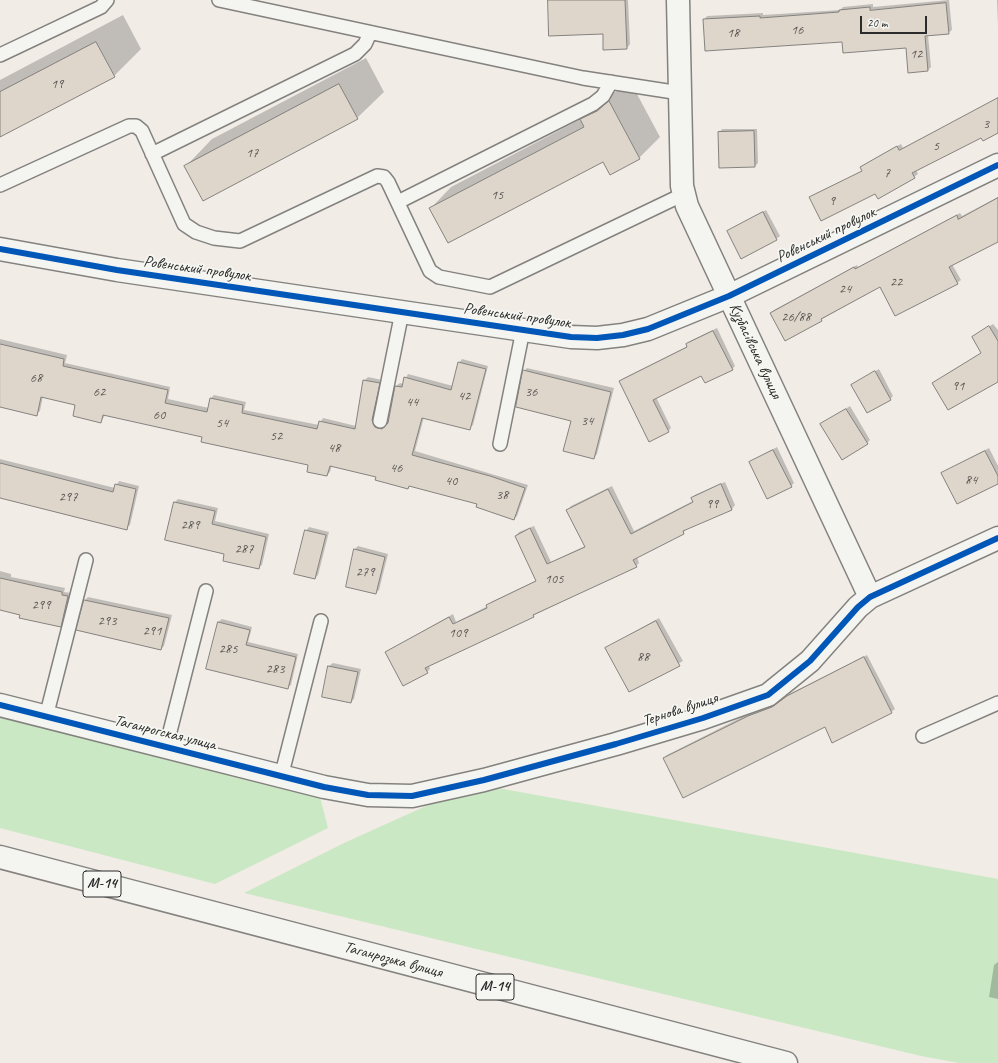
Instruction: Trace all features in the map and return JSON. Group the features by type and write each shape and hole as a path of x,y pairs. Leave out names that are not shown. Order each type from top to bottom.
{"main road":[{"name":"Кузбасівська вулиця","path":"678,0 682,186 687,206 870,597"},
{"name":"Ровенський провулок","path":"0,249 117,270 571,337 597,338 623,335 648,329 729,296 998,165"},
{"name":"Тернова вулиця","path":"324,788 368,795 412,796 492,778 616,744 703,718 768,694 810,661 858,607 870,597 998,538"},
{"name":"Таганрогская улица","path":"0,705 324,788"},
{"name":"Таганрозька вулиця","path":"0,857 786,1063"}],"lane":[{"path":"0,55 101,7 107,0"},
{"path":"219,0 370,33 611,82 680,93"},
{"path":"152,154 355,54 365,44 370,33"},
{"path":"398,202 593,104 603,96 611,82"},
{"path":"0,185 129,126 136,126 142,131 184,224 196,232 214,238 240,241 377,176 384,177 398,202 430,271 439,277 490,287 684,194"},
{"path":"380,422 402,312"},
{"path":"500,444 523,330"},
{"path":"46,716 86,560"},
{"path":"166,747 206,591"},
{"path":"281,777 321,621"},
{"path":"923,736 998,703"}],"green space":[{"path":"0,715 320,797 328,828 215,884 0,828"},
{"path":"487,786 998,879 998,1063 959,1063 921,1056 244,893 344,843 426,806"}],"building":[{"path":"548,0 625,0 627,49 603,50 603,34 549,36"},
{"path":"946,3 949,34 925,36 928,71 908,73 906,48 843,53 842,42 705,51 703,19 760,16 760,18 839,12 839,10 870,7 870,10"},
{"path":"96,42 115,77 0,137 0,92"},
{"path":"339,84 358,119 203,201 184,166"},
{"path":"998,98 998,133 983,141 981,138 912,173 915,178 878,199 875,194 821,221 809,197 862,171 860,167 897,146 899,150"},
{"path":"609,101 640,159 610,175 603,162 448,243 429,208 584,127 580,119 597,111"},
{"path":"754,131 755,167 719,168 718,132"},
{"path":"998,198 998,242 949,267 958,284 895,316 880,287 821,319 822,321 785,341 770,313 854,267 855,269 957,215 958,219"},
{"path":"763,212 777,240 741,259 727,231"},
{"path":"989,326 998,341 998,382 948,410 932,383 981,353 972,337"},
{"path":"713,331 733,370 705,383 701,376 653,400 669,432 649,442 619,381 687,347 686,344"},
{"path":"0,344 64,359 63,366 168,390 165,403 207,412 210,398 243,405 242,413 317,429 319,421 355,429 363,380 380,383 372,420 375,427 382,429 388,423 395,386 402,387 404,377 451,390 458,362 486,369 470,430 422,418 412,455 490,476 525,488 514,520 476,507 477,504 409,486 408,489 375,480 376,477 330,466 327,476 307,472 308,465 201,442 202,437 103,415 101,423 73,416 75,405 41,397 37,416 0,407"},
{"path":"523,370 611,392 594,459 563,451 571,421 516,407"},
{"path":"875,371 891,400 867,413 851,385"},
{"path":"846,409 868,444 842,460 820,424"},
{"path":"773,450 792,487 767,499 749,462"},
{"path":"985,451 998,476 998,484 957,504 941,473"},
{"path":"0,463 113,492 115,484 136,489 127,530 0,498"},
{"path":"721,484 732,510 683,531 684,534 633,560 637,567 533,615 534,617 425,668 428,673 403,686 385,652 449,617 453,624 487,608 486,605 536,581 515,536 530,528 547,564 585,547 566,510 608,489 631,534 693,502 691,498"},
{"path":"174,502 215,511 212,524 266,537 259,569 223,561 224,554 165,540"},
{"path":"305,530 326,535 315,579 294,574"},
{"path":"354,549 385,557 376,594 346,587"},
{"path":"0,578 62,592 62,595 68,596 61,627 19,618 20,615 0,610"},
{"path":"84,600 169,618 161,650 76,630"},
{"path":"656,621 680,666 629,692 605,648"},
{"path":"218,622 250,630 246,645 296,657 288,689 206,669"},
{"path":"864,657 892,713 832,743 825,727 683,798 663,758 748,716 772,707 787,696"},
{"path":"328,666 358,672 351,703 322,697"}],"cycle path":[{"path":"0,249 117,270 571,337 597,338 623,335 648,329 729,296 998,165"},
{"path":"0,705 324,787 368,795 412,796 484,780 616,744 703,718 768,695 810,661 858,607 870,597 998,538"}]}
